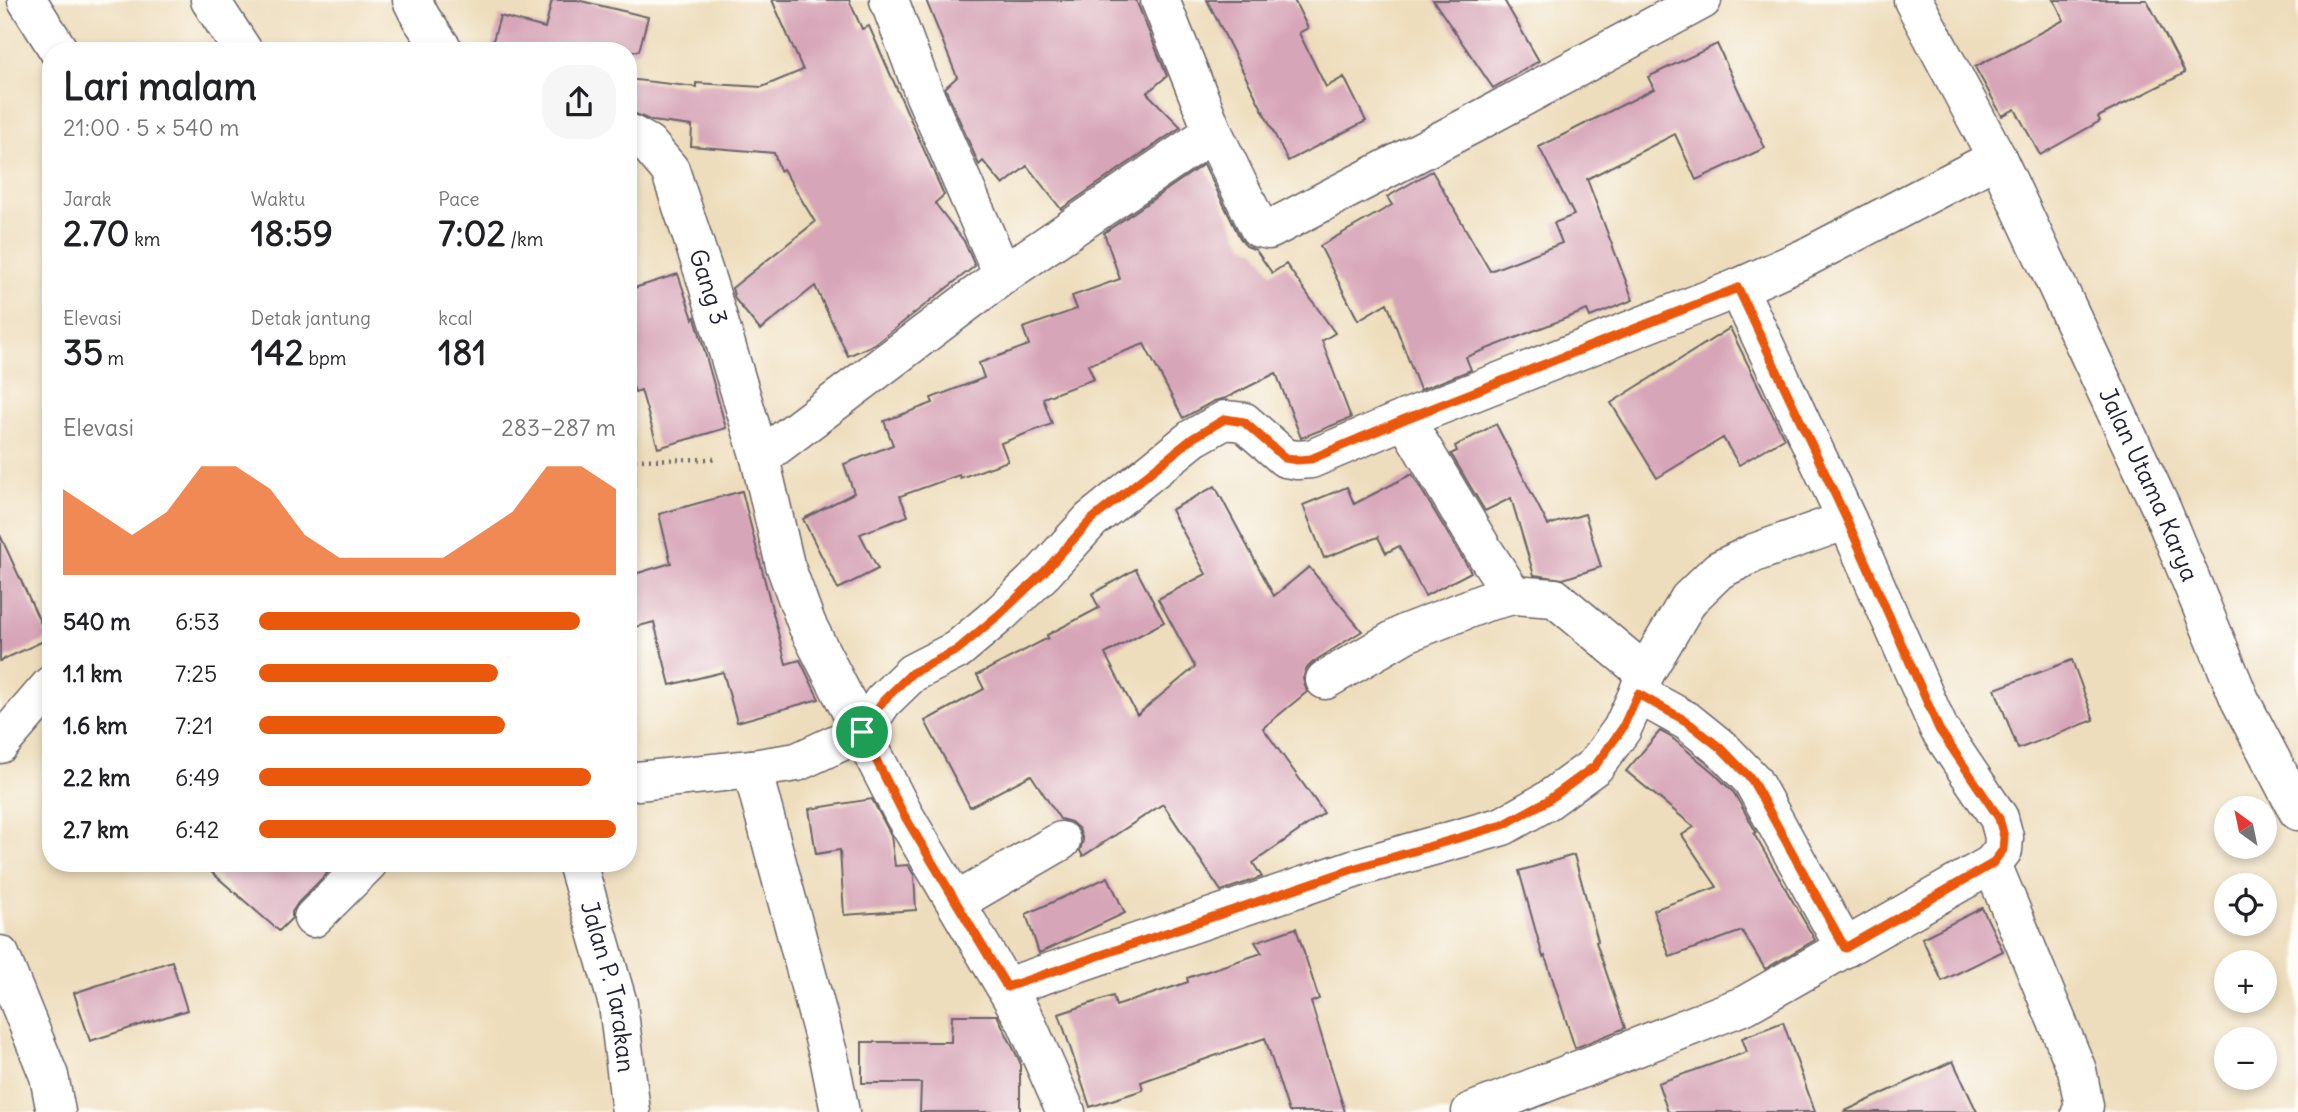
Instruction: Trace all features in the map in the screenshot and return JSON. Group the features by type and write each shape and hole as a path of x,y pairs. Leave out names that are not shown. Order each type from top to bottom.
{"street":[{"path":"27,0 53,42"},
{"path":"210,0 237,42"},
{"path":"412,0 438,42"},
{"path":"889,0 925,96 1003,275"},
{"path":"1160,0 1213,132 1259,228 1269,230 1702,0"},
{"name":"Jalan Utama Karya","path":"1913,0 1997,158 2162,510 2240,700 2298,811"},
{"path":"760,458 1003,275 1213,132"},
{"name":"Gang 3","path":"637,138 648,144 670,170 760,458 785,565 807,625 904,815 1007,987 1037,1043 1050,1081 1066,1112"},
{"path":"637,781 797,762 862,732 883,701 912,673 957,650 1044,572 1091,520 1193,438 1225,419 1244,422 1285,458 1311,459 1405,419 1738,288 1805,258 1997,158"},
{"path":"1471,1112 1745,1005 1992,864 2003,850 2004,837 1999,818 1939,729 1847,520 1738,288"},
{"path":"1405,419 1513,595"},
{"path":"1007,987 1359,867 1503,825 1547,801 1595,766 1622,729 1642,683 1689,598 1719,570 1754,553 1847,520"},
{"path":"1325,680 1406,633 1475,606 1513,595 1555,598 1642,683 1723,750 1752,780 1845,948"},
{"path":"0,744 42,695"},
{"path":"752,769 829,1057 840,1112"},
{"path":"956,902 1061,841"},
{"path":"1992,864 2077,1070 2084,1106 2081,1112"},
{"path":"313,918 359,872"},
{"name":"Jalan P. Tarakan","path":"580,872 618,1004 631,1112"},
{"path":"0,955 49,1076 56,1112"}],"path":[{"path":"637,460 760,458"}],"building":[{"path":"552,0 577,0 648,17 639,51 637,42 493,42 500,16 545,28"},
{"path":"772,0 849,0 862,29 869,26 944,195 935,203 964,241 975,266 875,344 848,356 815,286 760,330 735,299 732,288 815,222 783,169 780,171 774,153 691,146 692,126 652,121 637,115 637,80 696,87 696,83 762,87 803,70"},
{"path":"926,0 1136,0 1167,76 1147,93 1181,127 1061,209 1027,166 1003,185 983,161 979,165 945,88 957,77"},
{"path":"1207,0 1294,0 1308,28 1299,33 1326,87 1344,77 1366,121 1288,161"},
{"path":"1433,0 1504,0 1539,61 1493,88"},
{"path":"2054,0 2147,0 2185,73 2098,117 2100,121 2040,155 2015,109 2002,116 1975,67 2064,20"},
{"path":"1717,44 1765,148 1696,180 1675,134 1587,179 1633,300 1590,317 1587,310 1466,357 1471,370 1420,390 1387,303 1358,320 1320,246 1392,205 1387,197 1432,171 1490,271 1562,243 1554,223 1574,215 1539,147 1654,89 1648,77"},
{"path":"1204,164 1246,246 1256,250 1272,273 1286,264 1335,333 1322,341 1351,418 1301,438 1276,373 1183,418 1144,344 1088,365 1094,379 1043,398 1052,424 1001,443 1008,461 900,496 908,516 860,534 878,569 838,589 803,519 854,493 844,464 893,445 884,421 933,403 931,398 984,378 979,363 1029,345 1023,328 1077,309 1072,296 1120,279 1104,233"},
{"path":"678,274 693,319 695,317 726,428 658,448 641,390 637,391 637,287"},
{"path":"1730,328 1784,438 1739,465 1723,438 1657,478 1611,403"},
{"path":"1496,424 1548,525 1585,514 1601,567 1563,579 1534,575 1511,498 1485,511 1451,454 1457,451 1455,446"},
{"path":"1412,474 1471,572 1425,596 1399,546 1386,553 1378,537 1324,558 1303,505 1347,487 1354,504"},
{"path":"1215,486 1274,596 1309,567 1362,631 1313,662 1306,669 1303,679 1307,692 1263,728 1324,813 1253,863 1262,877 1221,891 1163,804 1083,856 1080,851 1083,840 1079,829 1071,822 1060,819 1031,775 970,807 925,721 984,689 977,675 1099,608 1092,594 1136,569 1164,622 1105,654 1137,715 1195,667 1158,599 1206,574 1171,510"},
{"path":"742,491 786,664 800,660 819,699 737,722 723,672 670,685 654,622 637,627 637,573 671,563 659,514"},
{"path":"0,535 42,626 42,642 0,661"},
{"path":"2072,660 2094,720 2018,749 1995,689"},
{"path":"1660,731 1714,773 1734,793 1756,832 1754,834 1815,940 1765,969 1742,931 1670,957 1653,910 1717,887 1682,835 1694,827 1626,771"},
{"path":"872,799 891,835 895,866 908,865 914,875 916,910 844,915 840,850 816,854 809,809"},
{"path":"1574,855 1598,941 1596,942 1625,1028 1575,1048 1545,956 1543,957 1519,871"},
{"path":"211,872 328,872 298,903 292,912 292,918 279,931"},
{"path":"1108,877 1125,913 1039,953 1026,914"},
{"path":"1982,908 2003,951 1942,981 1922,938"},
{"path":"1296,928 1319,999 1311,1002 1345,1112 1289,1112 1265,1038 1141,1082 1143,1090 1090,1107 1059,1014 1113,996 1116,1006 1188,982 1187,978 1262,953 1255,942"},
{"path":"172,961 187,1010 90,1041 74,993"},
{"path":"952,1015 997,1015 1020,1062 1020,1112 920,1112 921,1083 862,1083 862,1042 951,1042"},
{"path":"1783,1022 1815,1112 1668,1112 1658,1083 1747,1052 1742,1038"},
{"path":"1953,1061 1977,1112 1843,1112"}],"route":[{"path":"1738,288 1847,520 1939,729 1999,818 2004,837 2003,850 1992,864 1845,948 1752,780 1723,750 1686,721 1638,694 1622,729 1595,766 1547,801 1503,825 1359,867 1007,987 904,815 862,732 883,701 912,673 957,650 1044,572 1091,520 1193,438 1225,419 1244,422 1285,458 1311,459 1405,419 1738,288"}]}
